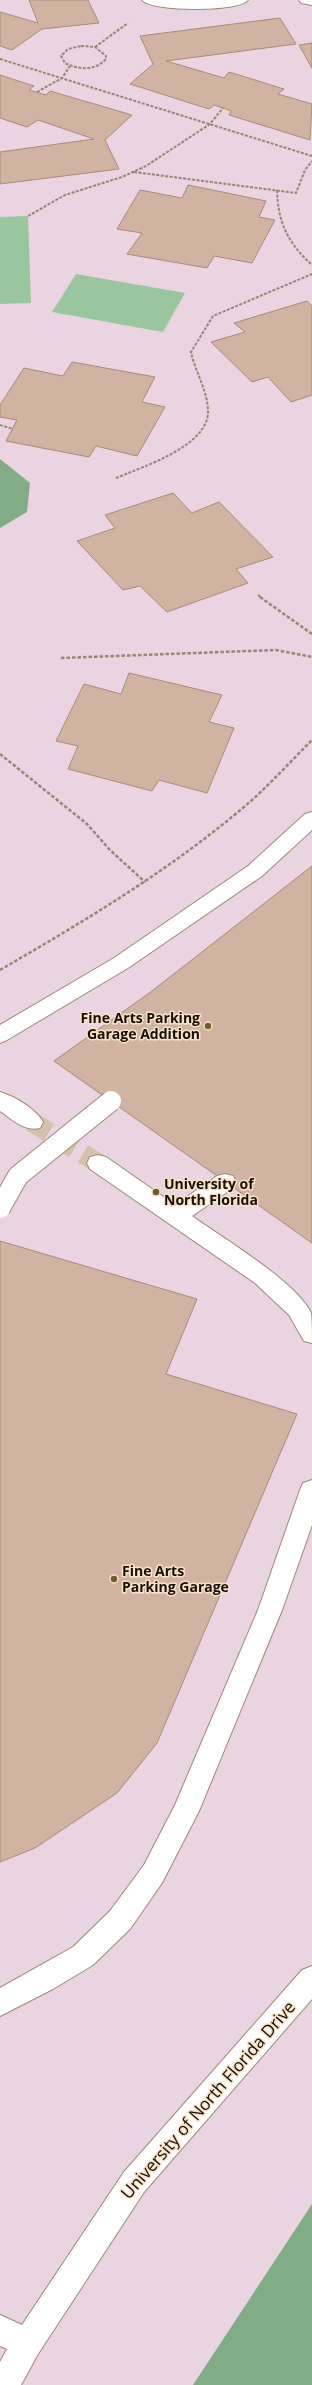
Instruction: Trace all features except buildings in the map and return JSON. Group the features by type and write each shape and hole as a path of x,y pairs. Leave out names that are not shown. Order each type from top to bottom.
{"street":[{"path":"152,2 202,5 241,0"},
{"path":"306,0 312,1"},
{"path":"0,1035 121,963 248,875 312,820"},
{"path":"0,1100 32,1122"},
{"path":"0,1208 18,1176 111,1101"},
{"path":"98,1163 263,1278 297,1309 312,1334"},
{"path":"176,1216 226,1182"},
{"path":"0,2003 83,1956 120,1920 153,1874 186,1811 270,1610 312,1490"},
{"name":"University of North Florida Drive","path":"4,2385 26,2343 134,2182 312,1979"},
{"path":"0,2330 26,2343"}],"path":[{"path":"95,47 152,2"},
{"path":"81,46 95,47 106,56 104,62 84,68 70,66 62,59 64,52 81,46"},
{"path":"0,59 312,156"},
{"path":"37,92 62,78 70,66"},
{"path":"28,216 65,195 133,172 210,124 223,108"},
{"path":"133,172 296,193 305,170 312,161"},
{"path":"277,190 277,211 283,232 297,252 312,265"},
{"path":"116,478 192,441 207,425 208,411 191,352 213,316 312,274"},
{"path":"0,425 13,429"},
{"path":"258,595 312,634"},
{"path":"61,658 276,650 312,657"},
{"path":"0,970 62,934 145,882 243,808 312,740"},
{"path":"0,754 87,824 110,850 145,882"}],"shaded area":[{"name":"University of North Florida","path":"0,0 312,0 312,2385 0,2385"}],"green space":[{"path":"28,216 31,303 0,304 0,217"},
{"path":"76,274 185,293 163,332 52,312"},
{"path":"0,459 30,483 27,512 0,528"},
{"path":"312,2204 312,2385 193,2385"}],"tunnel":[{"path":"32,1122 98,1163"}],"place":[{"name":"Fine Arts Parking Garage Addition","path":"208,1026"},
{"name":"University of North Florida","path":"156,1192"},
{"name":"Fine Arts Parking Garage","path":"114,1579"}]}
